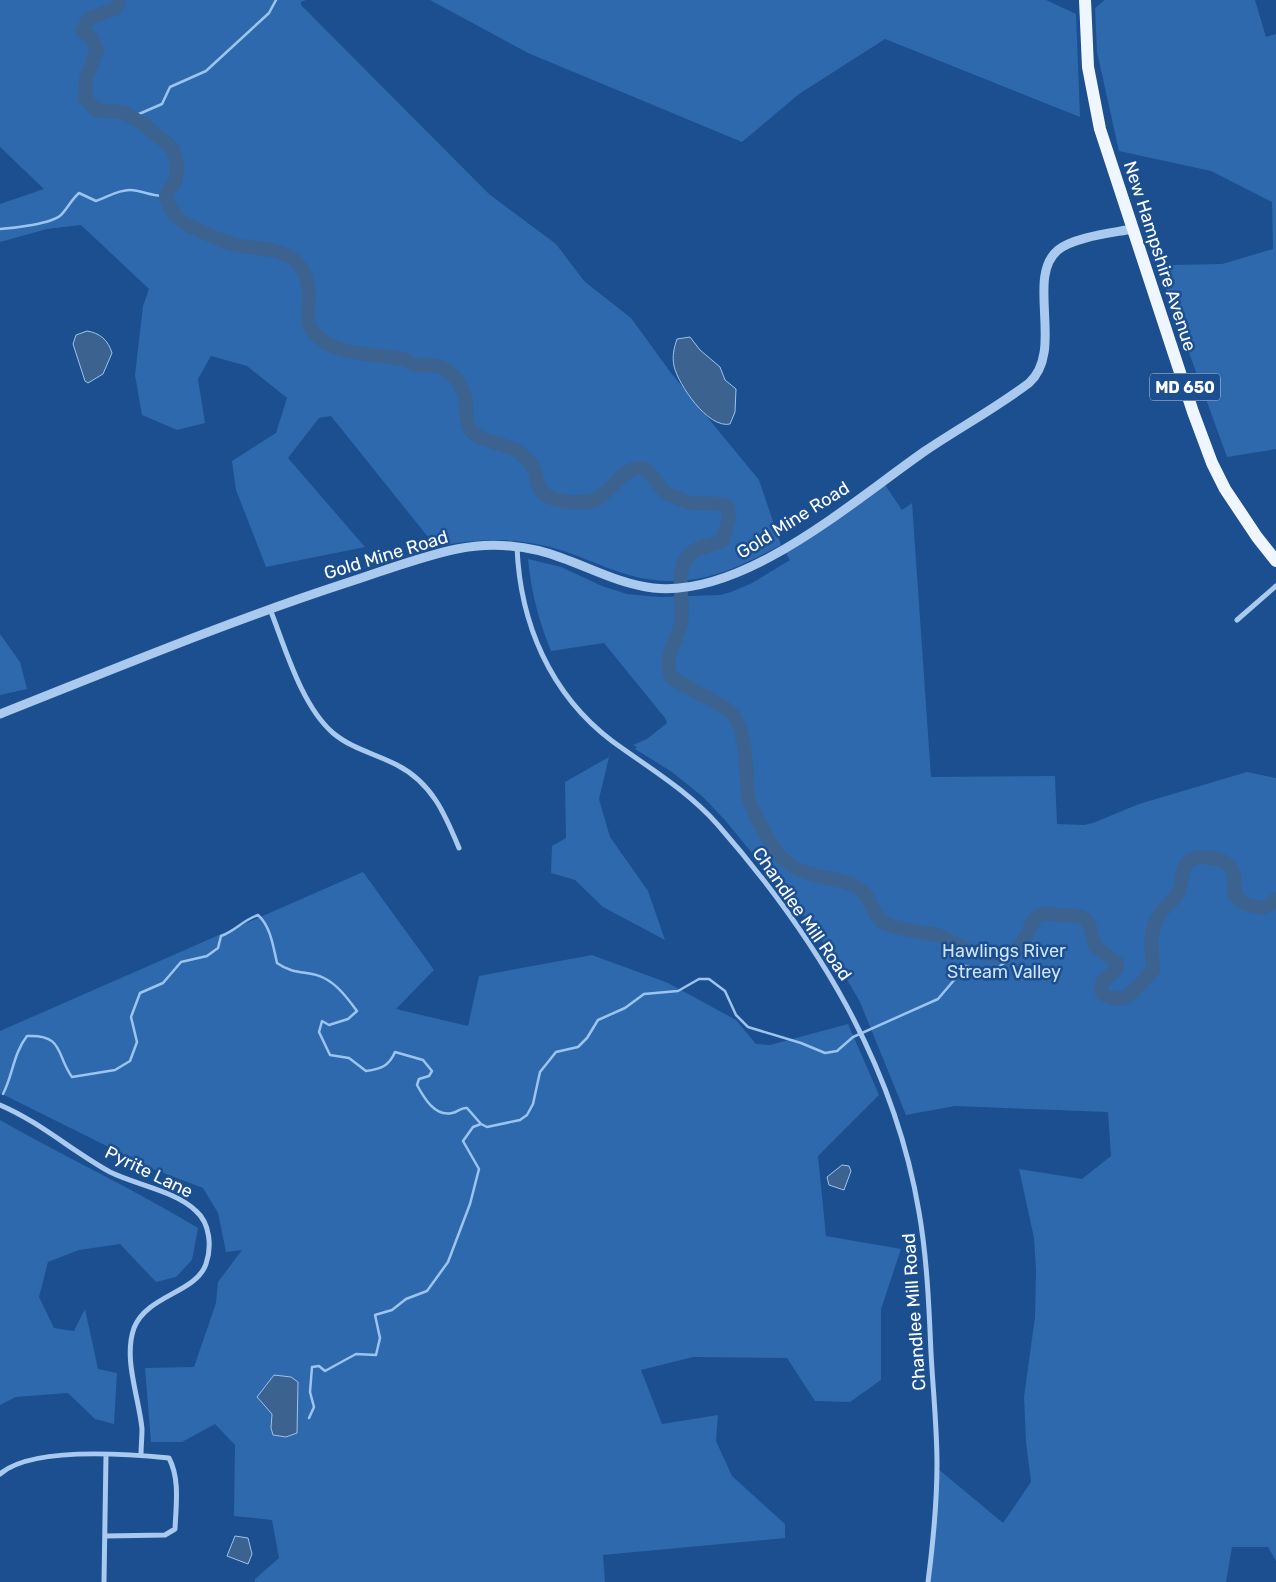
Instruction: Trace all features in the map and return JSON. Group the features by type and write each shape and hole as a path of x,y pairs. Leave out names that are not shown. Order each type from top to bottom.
{"main road":[{"name":"New Hampshire Avenue","path":"1085,0 1087,54 1094,104 1104,143 1132,229 1212,463 1234,504 1276,561"}],"street":[{"name":"Gold Mine Road","path":"0,714 269,608 455,549 492,545 517,547 562,557 630,584 668,588 689,587 717,581 742,572 782,550 1028,383 1038,373 1044,359 1045,279 1051,258 1059,249 1068,244 1132,229"},
{"name":"Chandlee Mill Road","path":"517,547 520,584 529,623 543,659 561,688 582,713 603,733 680,788 710,816 781,903 813,946 859,1026 890,1099 916,1198 924,1245 937,1468 933,1540 928,1582"},
{"path":"1237,620 1276,586"},
{"path":"269,608 301,686 320,719 349,744 398,765 420,781 440,806 459,848"},
{"name":"Pyrite Lane","path":"0,1106 27,1118 110,1171 138,1185 176,1198 196,1211 206,1226 210,1245 206,1265 188,1283 156,1302 143,1313 135,1327 130,1346 142,1430 141,1455"},
{"path":"0,1474 31,1460 58,1454 141,1455 169,1458 174,1468 175,1528 165,1535 106,1536"},
{"path":"104,1582 106,1455"}],"green space":[{"path":"0,0 306,0 301,2 301,5 489,194 556,244 585,282 631,318 671,373 759,480 781,545 737,567 714,575 689,580 668,581 632,576 565,551 532,543 491,540 463,542 436,547 331,416 319,418 288,458 365,547 266,567 236,490 232,461 276,433 287,398 247,366 211,356 198,379 205,423 177,430 142,415 135,375 143,306 149,289 81,225 47,229 0,242 0,204 44,189 0,147"},
{"path":"430,0 1046,0 1076,14 1080,117 885,39 799,94 742,142 528,53"},
{"path":"1105,0 1255,0 1266,37 1276,34 1276,449 1227,457 1160,273 1170,265 1222,264 1273,249 1272,202 1211,171 1119,151 1097,52 1095,8"},
{"name":"Hawlings River Stream Valley","path":"885,485 902,510 912,503 931,777 1055,776 1057,824 1084,825 1139,804 1247,772 1276,778 1276,1561 1268,1547 1232,1547 1226,1582 928,1582 937,1468 1003,1523 1031,1482 1026,1442 1024,1397 1035,1317 1036,1270 1034,1238 1019,1169 1082,1179 1111,1156 1108,1112 955,1106 906,1115 860,1002 835,959 799,910 724,819 703,797 672,772 635,749 637,747 633,745 647,739 667,723 665,718 604,643 551,651 539,617 533,595 528,559 561,567 602,586 627,594 659,597 720,595 752,583 790,560 786,553"},
{"path":"0,634 20,662 27,689 0,695"},
{"path":"609,757 599,799 610,837 648,891 665,940 603,907 575,880 551,873 552,846 566,838 565,782"},
{"path":"363,872 434,970 396,1009 468,1026 479,976 592,955 668,983 736,1020 756,1044 770,1045 848,1024 879,1095 818,1156 826,1236 901,1249 881,1309 881,1380 850,1402 815,1401 787,1358 693,1357 641,1370 662,1424 718,1415 716,1441 732,1476 785,1524 785,1538 603,1555 605,1582 255,1582 255,1579 279,1558 272,1520 234,1516 235,1445 215,1424 182,1442 151,1442 145,1368 194,1367 216,1303 218,1282 242,1250 226,1252 218,1213 203,1188 153,1169 0,1093 0,1031","holes":["274,1375 286,1437 273,1435 271,1429 272,1414 258,1397"]},
{"path":"0,1120 198,1228 192,1260 176,1277 156,1282 120,1244 79,1250 48,1262 39,1297 54,1328 74,1331 85,1309 98,1369 117,1373 114,1424 95,1419 68,1393 16,1397 0,1405"}],"shaded area":[{"path":"87,331 96,333 103,338 112,353 103,374 88,383 85,381 73,344 76,335"},
{"path":"690,337 700,350 720,367 725,380 736,389 735,412 730,424 721,424 704,413 695,404 681,383 674,366 674,349 677,339"},
{"path":"842,1165 849,1166 851,1171 844,1190 829,1185 827,1177"},
{"path":"274,1375 291,1377 298,1382 297,1433 286,1437 273,1435 271,1428 272,1414 257,1397"},
{"path":"235,1536 248,1538 252,1554 248,1564 227,1556"}],"waterway":[{"path":"119,0 116,8 88,19 83,31 92,38 97,50 86,79 85,98 96,110 123,112 145,125 172,148 177,164 176,180 166,195 175,216 180,220 204,233 230,243 274,251 294,260 302,269 307,279 309,324 320,339 330,345 353,352 400,358 417,365 436,366 446,370 456,380 463,392 466,401 467,421 473,432 484,439 519,452 532,465 539,488 549,497 573,502 592,501 603,495 626,473 632,469 639,468 646,469 666,493 689,503 722,504 728,507 729,518 723,540 692,552 681,571 682,618 670,652 669,671 672,678 714,701 729,711 738,722 743,742 749,801 773,847 791,865 811,874 840,881 858,888 866,896 877,916 885,923 940,936 968,950 980,953 1004,954 1013,951 1024,941 1036,918 1044,914 1073,915 1085,919 1090,926 1095,946 1117,963 1117,968 1104,980 1101,987 1104,995 1113,998 1128,996 1153,970 1151,947 1154,926 1157,918 1179,891 1183,872 1188,862 1203,857 1216,859 1227,864 1234,876 1234,893 1242,902 1248,905 1266,906 1276,899"},
{"path":"132,117 162,104 170,87 206,71 269,13 276,0"},
{"path":"0,229 32,225 56,218 61,215 79,193 96,201 125,190 166,195"},
{"path":"3,1094 16,1057 27,1036 39,1036 53,1042 72,1077 115,1070 130,1061 137,1042 131,1017 140,993 163,983 181,962 207,956 218,948 221,936 258,915 269,931 277,963 290,970 313,974 329,981 334,984 357,1011 348,1019 329,1025 322,1021 319,1032 330,1055 349,1058 366,1071 384,1066 390,1061 395,1052 423,1060 432,1071 429,1076 419,1079 417,1085 431,1105 440,1112 446,1113 467,1108 481,1124 487,1127 520,1120 527,1115 533,1104 540,1072 556,1052 578,1047 587,1038 598,1020 625,1008 644,994 678,991 699,979 709,979 725,991 736,1015 748,1027 801,1043 825,1053 837,1051 853,1037 938,999 966,966 988,971 994,970 1004,963 1015,950"},
{"path":"309,1418 314,1407 310,1392 312,1367 319,1366 325,1371 356,1354 376,1355 380,1338 375,1315 392,1310 406,1299 427,1291 448,1262 470,1204 479,1169 463,1141 473,1127 481,1124"}]}
